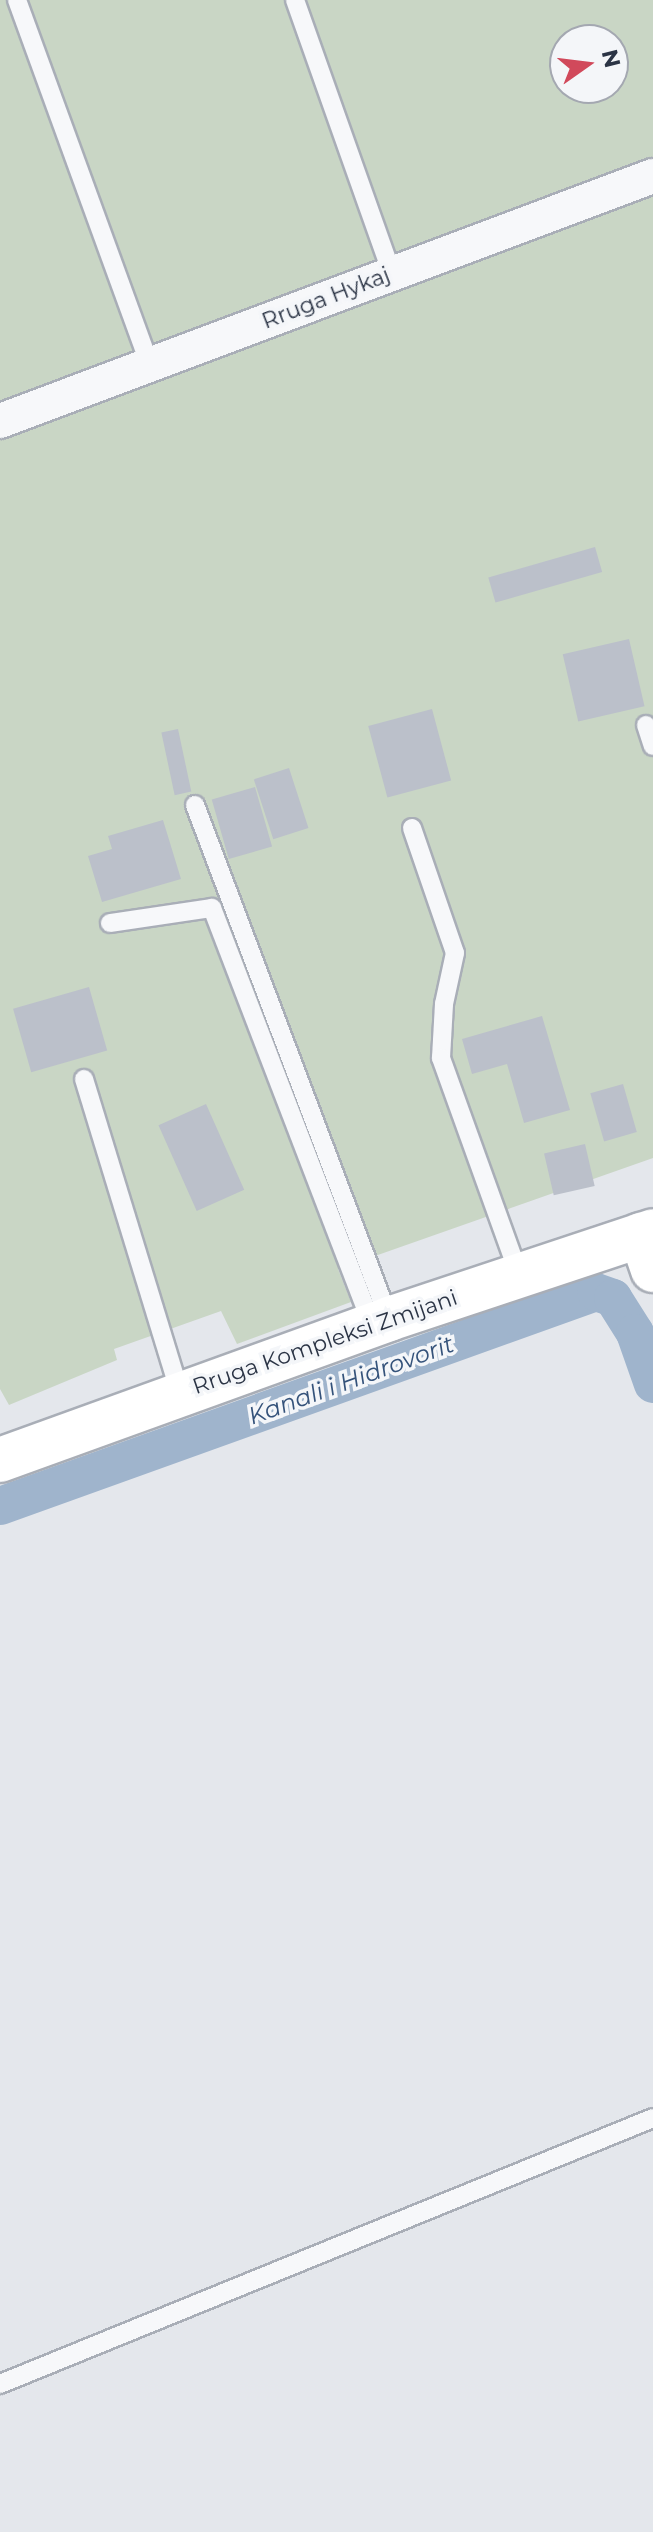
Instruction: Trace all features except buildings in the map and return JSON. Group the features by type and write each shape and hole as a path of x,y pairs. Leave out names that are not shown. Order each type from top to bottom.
{"main road":[{"name":"Rruga Kompleksi Zmijani","path":"0,1460 180,1393 519,1275 649,1246"}],"street":[{"name":"Rruga Hykaj","path":"0,421 653,176"}],"lane":[{"path":"17,0 150,365"},
{"path":"295,0 392,274"},
{"path":"646,725 653,746"},
{"path":"195,805 381,1322"},
{"path":"412,828 455,953 444,1004 441,1058 519,1275"},
{"path":"110,923 212,908 381,1322"},
{"path":"84,1079 180,1393"},
{"path":"0,2384 653,2118"}],"green space":[{"path":"0,0 653,0 653,1158 338,1269 351,1302 237,1344 221,1311 114,1349 117,1360 9,1405 0,1389"}],"waterway":[{"name":"Kanali i Hidrovorit","path":"0,1506 596,1292 613,1298 635,1333 653,1384"}]}
